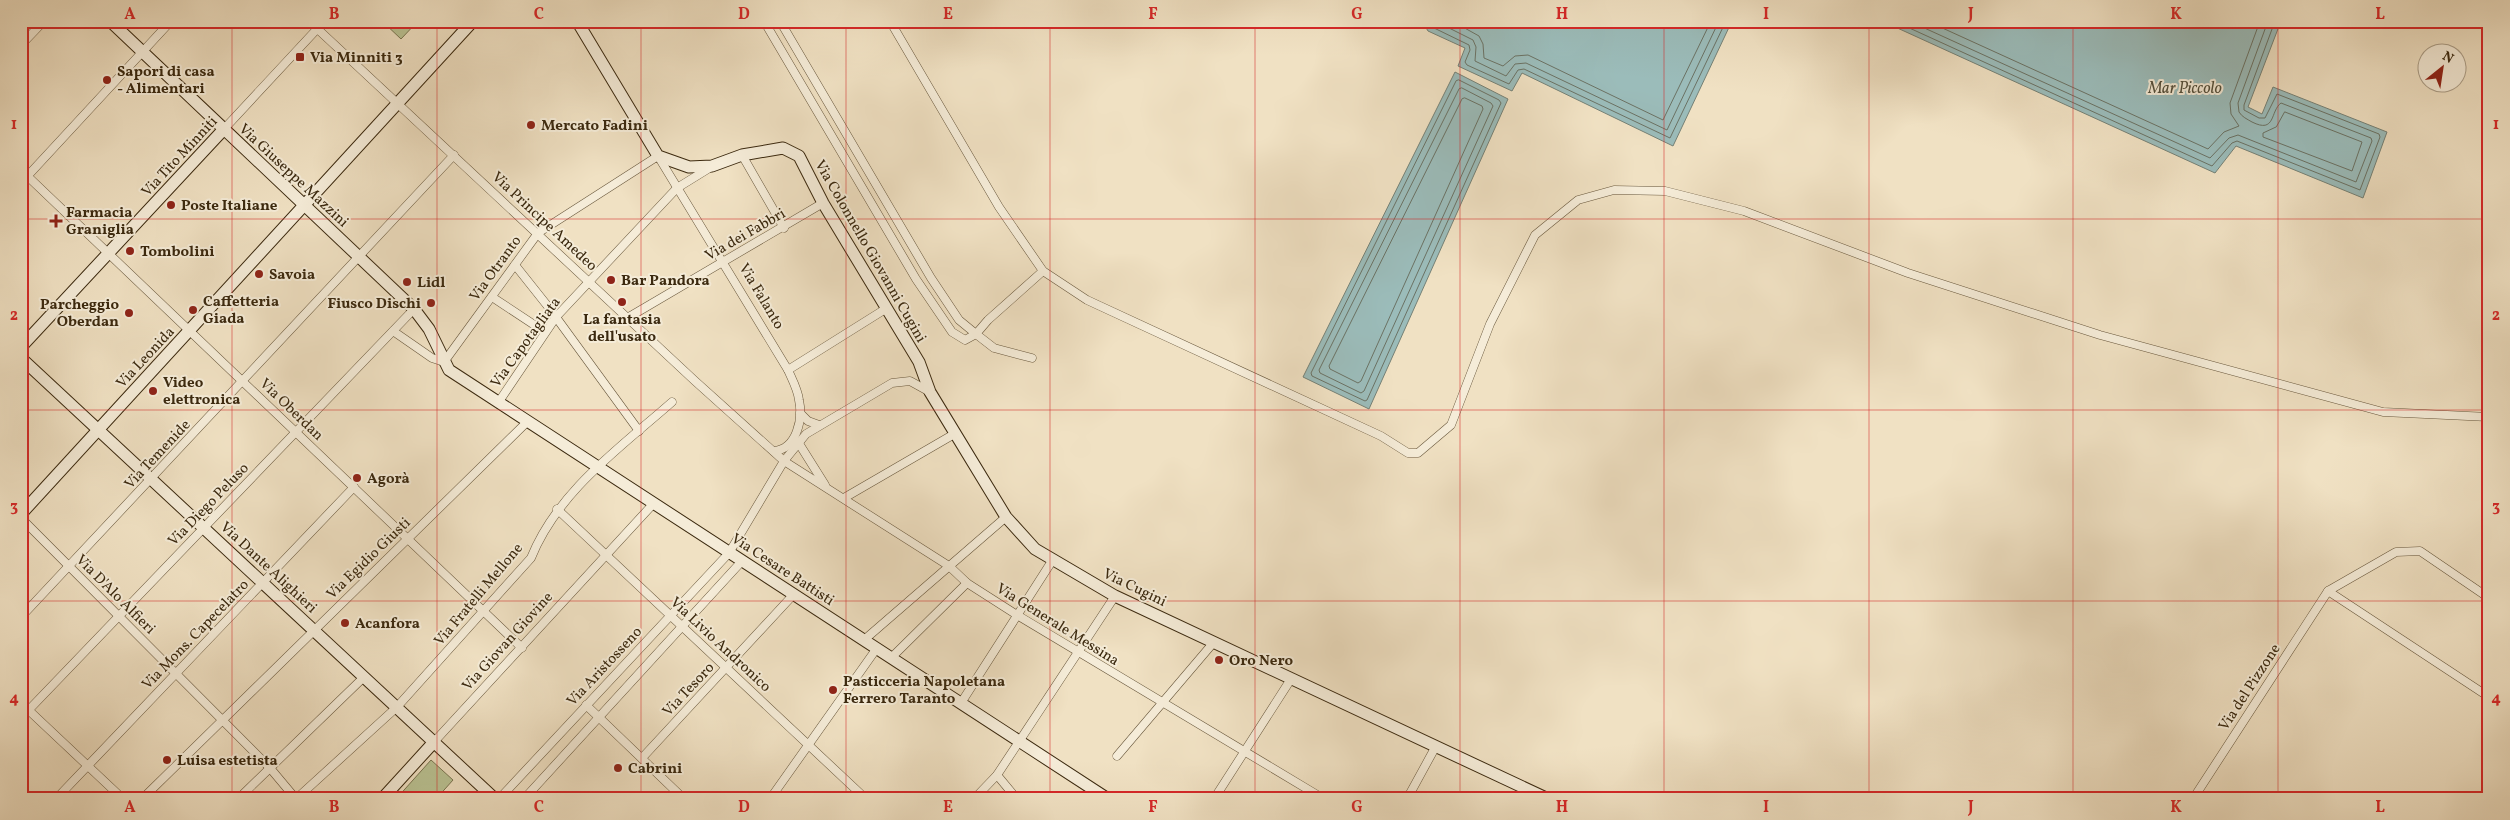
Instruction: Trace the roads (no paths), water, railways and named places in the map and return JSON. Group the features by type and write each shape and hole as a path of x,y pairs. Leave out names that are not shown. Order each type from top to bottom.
{"main road":[{"name":"Via Giuseppe Mazzini","path":"110,21 414,309 429,330 444,362"},
{"name":"Via Leonida","path":"21,514 399,104 473,21"},
{"name":"Via Falanto","path":"577,21 658,156"},
{"name":"Via Tito Minniti","path":"21,347 224,129"},
{"name":"Via Colonnello Giovanni Cugini","path":"712,166 742,156 783,148 799,156 824,203 919,362"},
{"path":"658,156 689,167 712,166"},
{"name":"Via Dante Alighieri","path":"21,358 495,799"},
{"name":"Via Cesare Battisti","path":"444,362 449,370 498,403 1108,799"},
{"name":"Via Cugini","path":"919,362 930,392 1006,517 1035,549 1052,561 1115,596 1548,799"},
{"name":"Via Giovan Giovine","path":"382,799 434,742"}],"street":[{"path":"21,45 44,21"},
{"path":"21,183 171,21"},
{"name":"Via Principe Amedeo","path":"309,21 590,281 696,382 784,461"},
{"path":"764,21 916,280 952,332 965,340 976,334 988,320 1044,271"},
{"path":"780,21 931,278 960,320 994,348 1032,358"},
{"path":"890,21 999,207 1044,271 1088,300 1381,436 1408,453 1418,453 1451,425 1490,324 1535,235 1578,200 1614,190 1665,191 1744,211 1908,273 2100,334 2382,412 2489,417"},
{"name":"Via Tito Minniti","path":"224,129 317,29"},
{"name":"Via Temenide","path":"21,617 360,258 454,155"},
{"name":"Via Falanto","path":"658,156 724,261 788,370 799,398 798,429 788,446 774,451"},
{"name":"Via Otranto","path":"444,362 538,233 658,156"},
{"path":"742,156 784,228"},
{"name":"Via Capotagliata","path":"498,403 556,317 677,188 712,166"},
{"name":"Via Oberdan","path":"21,170 522,648"},
{"name":"Via dei Fabbri","path":"629,318 824,203"},
{"path":"516,265 639,431"},
{"path":"492,297 546,332"},
{"path":"788,370 888,308"},
{"name":"Via Diego Peluso","path":"21,718 414,309"},
{"path":"393,331 432,358 444,362"},
{"path":"729,553 784,461 798,442 819,425 892,383 910,381 930,392"},
{"name":"Via Fratelli Mellone","path":"296,799 397,707 531,558 538,541 557,509 597,467 672,402"},
{"path":"800,413 808,421 819,425"},
{"name":"Via Egidio Giusti","path":"142,799 527,422"},
{"path":"844,498 956,433"},
{"path":"798,442 827,487"},
{"name":"Via Generale Messina","path":"784,461 949,566 967,583 1017,615 1324,799"},
{"name":"Via Mons. Capecelatro","path":"56,799 354,487"},
{"name":"Via Giovan Giovine","path":"434,742 654,503"},
{"name":"Via Livio Andronico","path":"557,509 866,799"},
{"path":"864,640 1006,517"},
{"name":"Via D'Alo Alfieri","path":"21,518 270,768 296,799"},
{"name":"Via del Pizzone","path":"2194,799 2328,591 2396,552 2420,551 2489,598"},
{"name":"Via Aristosseno","path":"499,799 729,553"},
{"name":"Via Aristosseno","path":"524,799 742,561"},
{"path":"961,703 1052,561"},
{"path":"891,658 967,583"},
{"path":"2328,591 2489,697"},
{"name":"Via Tesoro","path":"642,758 794,594"},
{"path":"974,799 997,775 1020,742 1115,596"},
{"path":"1118,756 1214,642"},
{"path":"770,799 877,648"},
{"path":"238,799 364,677"},
{"path":"1214,799 1291,679"},
{"path":"21,703 123,799"},
{"path":"586,705 684,799"},
{"path":"1407,799 1430,744"},
{"path":"997,775 1017,799"}],"water":[{"path":"1422,21 1732,21 1673,146 1522,73 1512,91 1458,66 1465,48 1428,31"},
{"name":"Mar Piccolo","path":"1882,21 2281,21 2248,107 2262,114 2273,87 2387,132 2363,198 2236,146 2215,173"},
{"path":"1455,72 1508,99 1369,409 1303,377"}],"place":[{"name":"Via Minniti 3","path":"300,57"},
{"name":"Sapori di casa - Alimentari","path":"107,80"},
{"name":"Mercato Fadini","path":"531,125"},
{"name":"Poste Italiane","path":"171,205"},
{"name":"Farmacia Graniglia","path":"56,221"},
{"name":"Tombolini","path":"130,251"},
{"name":"Savoia","path":"259,274"},
{"name":"Bar Pandora","path":"611,280"},
{"name":"Lidl","path":"407,282"},
{"name":"La fantasia dell'usato","path":"622,302"},
{"name":"Fiusco Dischi","path":"431,303"},
{"name":"Caffetteria Giada","path":"193,310"},
{"name":"Parcheggio Oberdan","path":"129,313"},
{"name":"Video elettronica","path":"153,391"},
{"name":"Agorà","path":"357,478"},
{"name":"Acanfora","path":"345,623"},
{"name":"Oro Nero","path":"1219,660"},
{"name":"Pasticceria Napoletana Ferrero Taranto","path":"833,690"},
{"name":"Luisa estetista","path":"167,760"},
{"name":"Cabrini","path":"618,768"}]}
